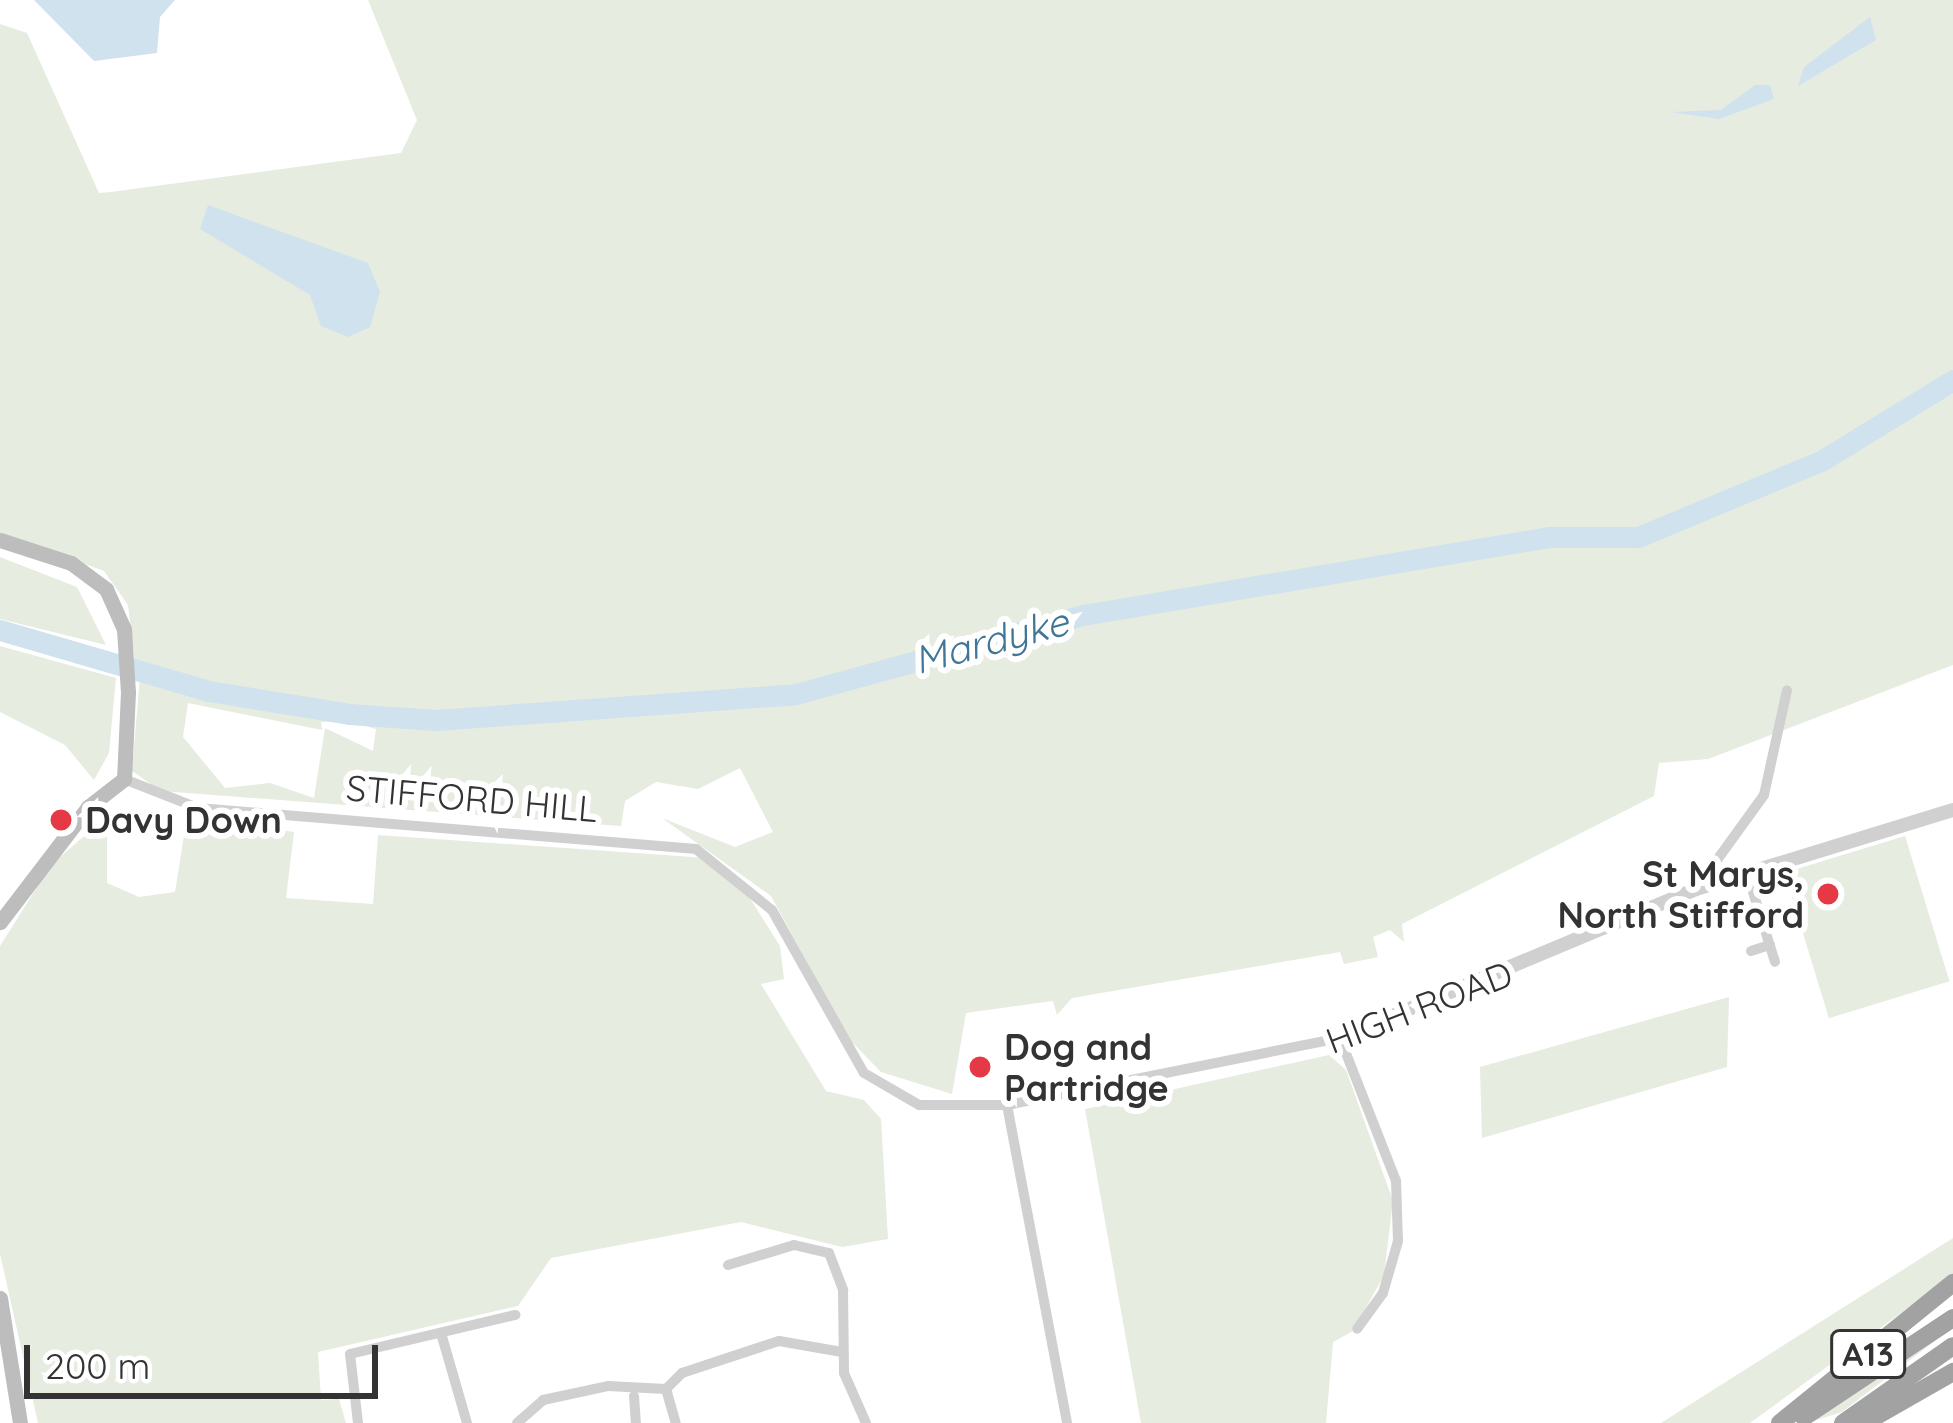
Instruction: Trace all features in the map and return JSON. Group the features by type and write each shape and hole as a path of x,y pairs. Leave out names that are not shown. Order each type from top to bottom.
{"highway":[{"name":"A13","path":"1780,1423 1953,1282"},
{"name":"A13","path":"1795,1423 1953,1318"},
{"name":"A13","path":"1843,1423 1953,1346"},
{"name":"A13","path":"1864,1423 1953,1372"}],"main road":[{"path":"0,540 86,571 114,601 128,649 124,779 88,807 0,922"},
{"path":"0,1298 20,1423"}],"street":[{"path":"1696,890 1764,795 1787,690"},
{"name":"STIFFORD HILL","path":"124,779 198,808 696,849 772,910 854,1060 880,1087 941,1108 1007,1105"},
{"name":"HIGH ROAD","path":"1007,1105 1340,1038 1696,890 1953,811"},
{"path":"1747,873 1775,962"},
{"path":"1751,951 1770,945"},
{"path":"1340,1038 1396,1181 1398,1241 1358,1329"},
{"path":"1007,1105 1067,1423"},
{"path":"728,1265 794,1245 829,1253 843,1290 842,1352 866,1423"},
{"path":"358,1423 350,1354 514,1315"},
{"path":"441,1333 467,1423"},
{"path":"517,1423 543,1400 608,1386 634,1396 666,1389 682,1372 779,1341 842,1352"},
{"path":"666,1389 676,1423"},
{"path":"634,1396 636,1423"}],"shaded area":[{"path":"368,0 1953,0 1953,665 1708,759 1659,763 1654,796 1402,924 1404,942 1390,930 1373,937 1378,957 1344,964 1340,952 1072,998 1057,1015 1053,1001 966,1013 952,1094 881,1072 849,1039 771,896 662,818 735,847 773,832 740,768 698,789 656,782 625,801 621,826 161,791 132,771 140,677 343,721 321,722 322,730 188,703 183,737 225,788 270,783 314,798 325,728 373,751 376,729 135,662 128,605 104,571 0,533 0,24 27,33 99,193 401,153 417,120"},
{"path":"0,557 77,587 106,645 0,619"},
{"path":"0,646 116,678 109,753 94,780 65,745 0,712"},
{"path":"107,816 107,883 139,897 175,892 186,823 209,819 294,832 286,898 373,904 378,835 707,858 739,881 780,946 784,979 761,984 826,1091 864,1100 881,1119 888,1239 842,1247 741,1222 551,1258 518,1306 318,1352 321,1400 339,1399 346,1423 38,1423 0,1254 0,946 51,865"},
{"path":"1905,836 1949,981 1829,1018 1785,873"},
{"path":"1729,997 1727,1067 1482,1138 1480,1067"},
{"path":"1329,1055 1346,1070 1393,1201 1384,1275 1353,1331 1333,1342 1326,1423 1141,1423 1085,1109"},
{"path":"1953,1238 1953,1275 1750,1423 1661,1423"},
{"path":"1953,1327 1842,1412 1807,1423 1920,1351"}],"water":[{"path":"34,0 175,0 160,17 157,53 94,61"},
{"path":"1870,17 1876,40 1798,86 1804,67"},
{"path":"1755,85 1770,85 1774,99 1719,119 1671,112 1721,110"},
{"path":"208,205 368,263 380,292 370,327 348,337 321,326 310,295 200,229"}],"waterway":[{"name":"Mardyke","path":"0,630 209,691 349,714 436,720 796,694 1083,615 1550,537 1638,537 1821,461 1953,380"}],"place":[{"name":"Davy Down","path":"61,820"},
{"name":"St Marys, North Stifford","path":"1828,894"},
{"name":"Dog and Partridge","path":"980,1067"}]}
